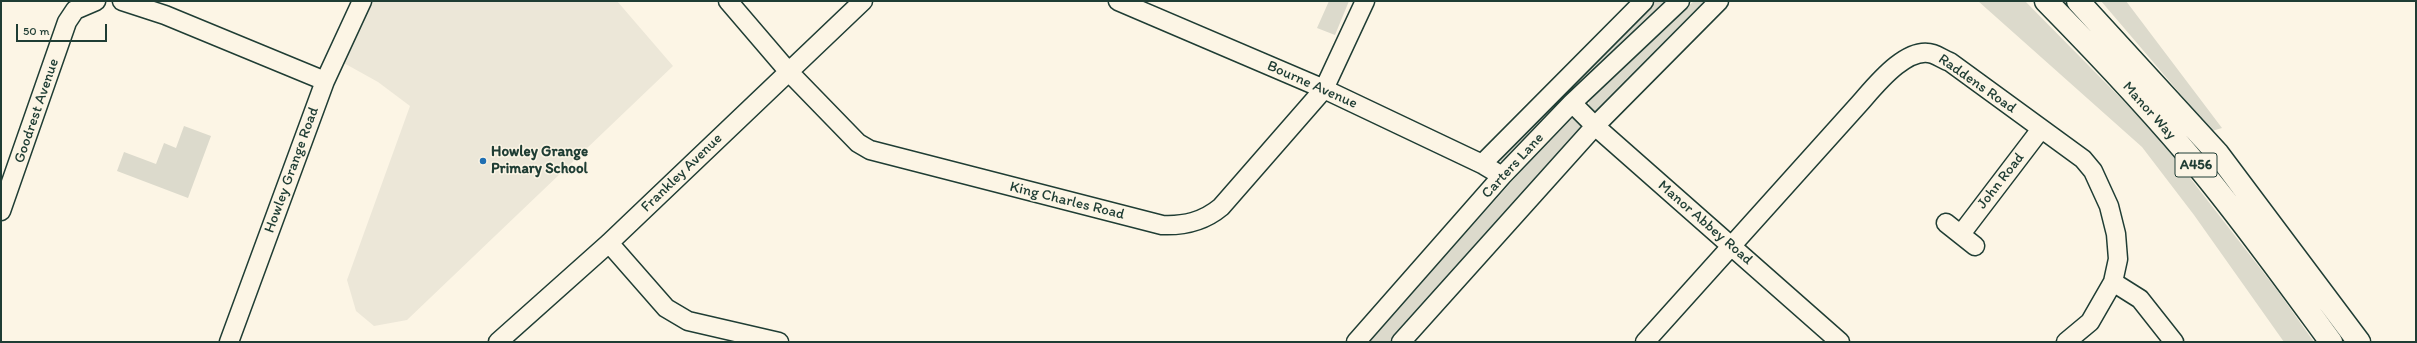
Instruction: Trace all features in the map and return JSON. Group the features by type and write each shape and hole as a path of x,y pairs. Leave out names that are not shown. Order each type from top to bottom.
{"highway":[{"name":"Manor Way","path":"2046,1 2146,107 2205,175 2268,255 2331,342"},
{"name":"Manor Way","path":"2078,1 2218,154 2359,342"}],"street":[{"name":"Goodrest Avenue","path":"1,211 67,22 75,10 96,1"},
{"path":"122,1 165,15 325,81"},
{"name":"Howley Grange Road","path":"229,342 325,81 362,1"},
{"name":"King Charles Road","path":"728,1 788,71 858,143 870,150 1162,225 1178,226 1206,218 1221,207 1324,89 1365,1"},
{"name":"Frankley Avenue","path":"498,342 609,243 863,1"},
{"name":"Bourne Avenue","path":"1118,1 1324,89 1482,164 1502,176"},
{"name":"Carters Lane","path":"1482,164 1644,1"},
{"name":"Carters Lane","path":"1356,342 1502,176 1572,103 1680,1"},
{"path":"1401,342 1595,126 1719,1"},
{"name":"Raddens Road","path":"1645,342 1893,68 1919,53 1932,53 1950,62 2083,159 2093,171 2112,217 2118,259 2113,282 2090,322 2066,342"},
{"name":"Manor Abbey Road","path":"1572,103 1595,126 1840,342"},
{"name":"John Road","path":"1961,234 2041,129"},
{"path":"1946,223 1975,246"},
{"path":"609,243 666,308 688,321 780,342"},
{"path":"2113,282 2140,299 2174,342"}],"shaded area":[{"name":"Howley Grange Primary School","path":"371,1 617,1 673,66 407,320 374,326 356,311 347,280 410,106 378,82 342,62"},
{"path":"1329,1 1349,1 1335,35 1317,28"},
{"path":"1649,1 1672,1 1505,163 1496,158"},
{"path":"1694,1 1712,1 1595,116 1589,107 1589,96"},
{"path":"1978,1 2025,1 2156,134 2277,290 2314,342 2284,342 2194,215 2142,147"},
{"path":"2101,1 2126,1 2222,128 2212,131"},
{"path":"1575,118 1582,125 1582,132 1396,342 1368,342 1567,120"},
{"path":"184,126 211,136 188,198 117,171 124,152 156,164 164,143 176,148"}],"place":[{"name":"Howley Grange Primary School","path":"483,161"}]}
